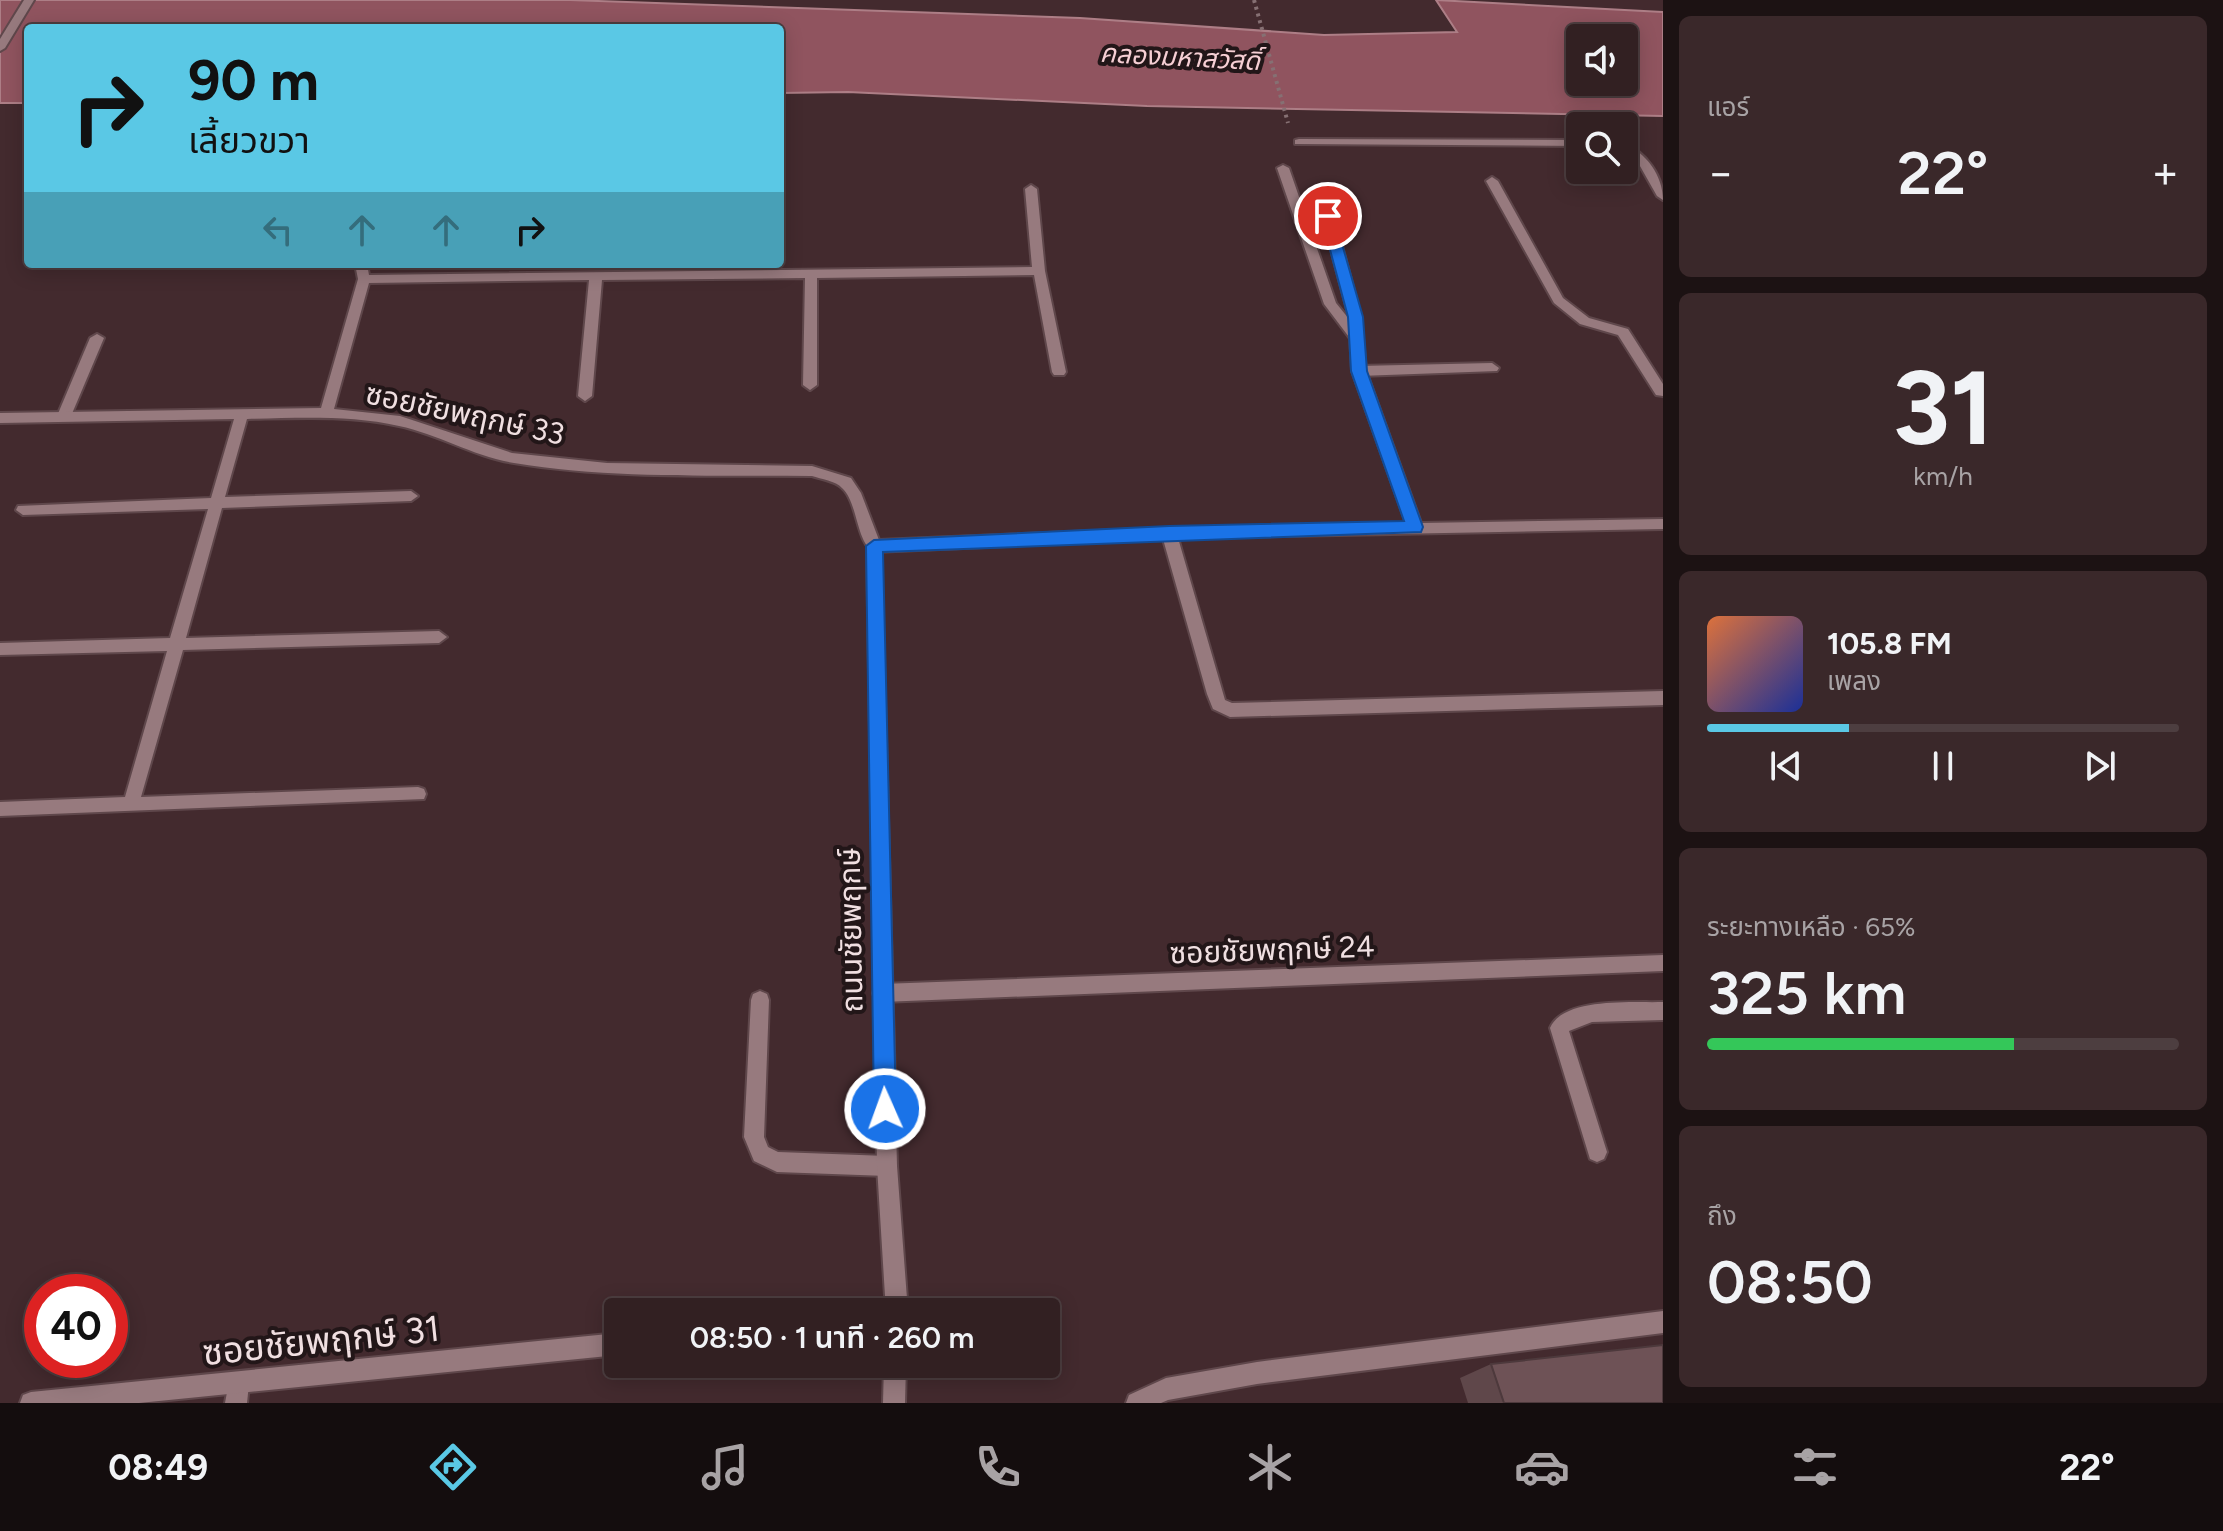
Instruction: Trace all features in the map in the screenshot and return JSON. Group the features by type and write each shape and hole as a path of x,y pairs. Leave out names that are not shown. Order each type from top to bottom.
{"street":[{"path":"0,48 29,0"},
{"path":"1299,142 1566,143"},
{"path":"1638,156 1663,196"},
{"path":"1283,168 1330,304 1357,338"},
{"path":"1492,181 1558,300 1572,316 1589,325 1623,332 1662,395"},
{"path":"1031,189 1039,271 1059,372"},
{"path":"1328,216 1355,317 1359,371 1415,527"},
{"path":"326,413 364,279 362,268"},
{"path":"364,279 1039,271"},
{"path":"810,385 811,274"},
{"path":"585,396 596,276"},
{"path":"64,416 97,338"},
{"path":"1359,371 1492,368"},
{"name":"ซอยชัยพฤกษ์ 33","path":"0,418 326,413 400,421 511,458 607,468 812,471 846,482 854,493 874,546"},
{"path":"131,804 242,414"},
{"path":"23,510 411,496"},
{"path":"874,546 1169,533 1663,524"},
{"path":"1169,533 1215,694 1219,704 1230,710 1663,698"},
{"name":"ถนนชัยพฤกษ์","path":"874,546 887,1166 896,1298"},
{"path":"0,649 439,637"},
{"path":"0,809 418,794"},
{"name":"ซอยชัยพฤกษ์ 24","path":"882,993 1663,963"},
{"path":"760,1000 754,1137 761,1154 777,1162 887,1166"},
{"path":"1597,1152 1559,1028 1566,1019 1581,1015 1662,1012"},
{"path":"1137,1403 1166,1389 1257,1373 1663,1322"},
{"name":"ซอยชัยพฤกษ์ 31","path":"31,1403 237,1393 604,1346"},
{"path":"894,1403 895,1378"}],"path":[{"path":"1254,0 1284,116"}],"water":[{"name":"คลองมหาสวัสดิ์","path":"0,0 570,0 1080,18 1324,35 1457,32 1436,0 1663,12 1663,116 1638,116 1638,112 1566,114 1147,106 848,92 784,93 784,24 24,24 24,103 0,103"}],"building":[{"path":"1663,1345 1663,1403 1504,1403 1491,1364"}],"route":[{"path":"885,1109 874,546 1169,533 1415,527 1359,371 1355,354 1357,326 1328,216"}]}
